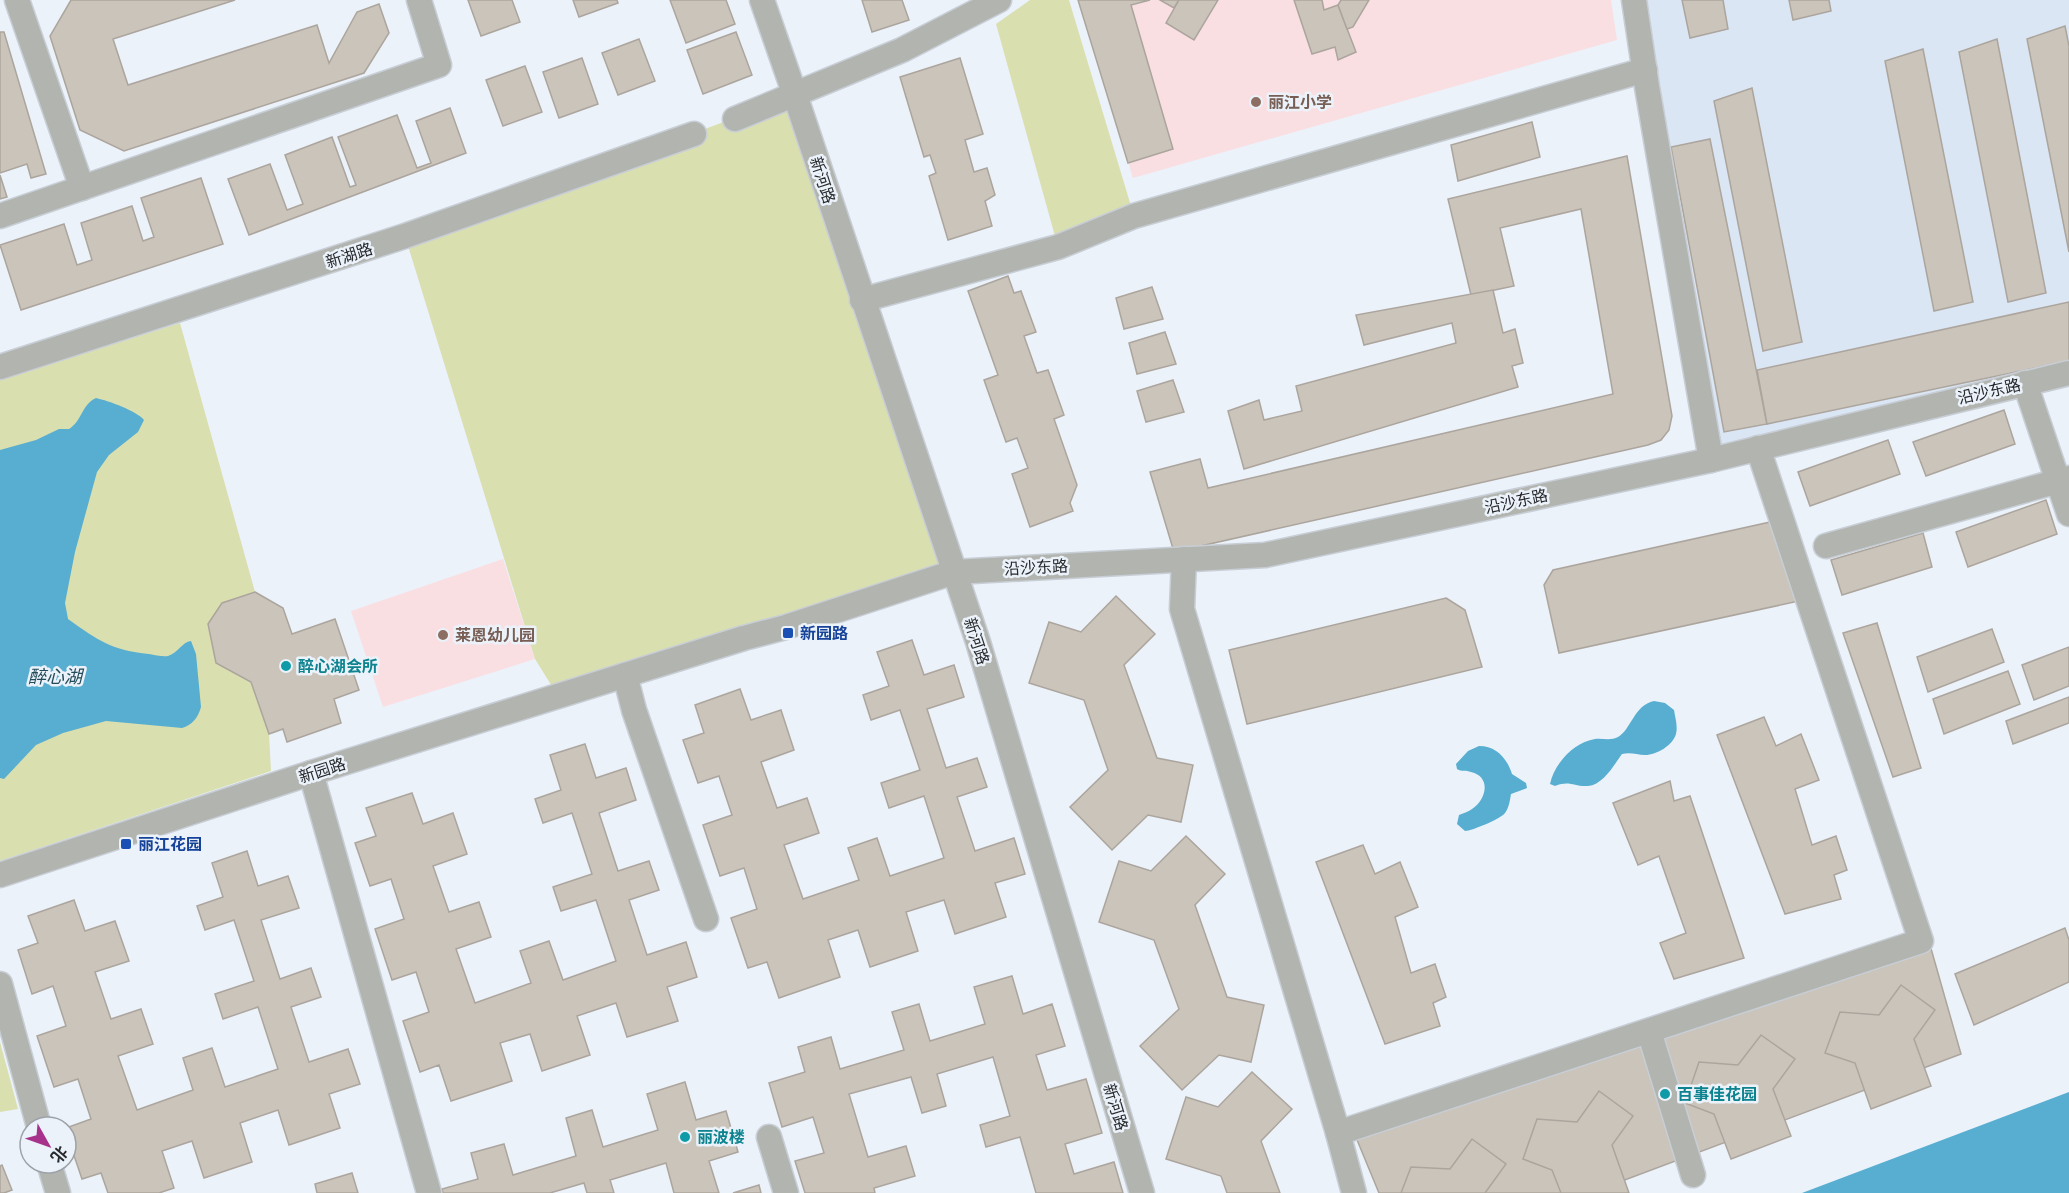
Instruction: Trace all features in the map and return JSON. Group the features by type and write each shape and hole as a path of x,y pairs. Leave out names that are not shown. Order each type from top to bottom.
{"street":[{"path":"17,0 82,188"},
{"path":"0,216 439,65 419,0"},
{"name":"新河路","path":"762,0 978,642 1142,1193"},
{"path":"735,119 902,50 999,0"},
{"path":"1635,0 1644,70 1711,460"},
{"path":"862,300 1059,247 1134,216 1644,70"},
{"name":"新湖路","path":"0,367 405,236 694,134"},
{"name":"沿沙东路","path":"954,572 1265,555 1711,460 2069,373"},
{"path":"2025,383 2064,480 2069,514"},
{"path":"1338,1133 1922,941 1758,448"},
{"path":"1826,546 2064,480"},
{"path":"1184,559 1182,609 1354,1193"},
{"name":"新园路","path":"0,875 311,773 786,627 954,572"},
{"path":"625,675 634,710 706,919"},
{"path":"311,773 429,1193"},
{"path":"0,984 36,1115"},
{"path":"1649,1031 1694,1175"},
{"path":"769,1137 786,1193"},
{"path":"53,1175 58,1193"}],"shaded area":[{"name":"丽江小学","path":"1078,0 1611,0 1617,40 1133,178"},
{"path":"1634,0 2069,0 2069,375 1711,460"},
{"name":"莱恩幼儿园","path":"503,559 535,659 383,707 351,611"}],"green space":[{"path":"1030,0 1069,0 1134,216 1058,247 996,24"},
{"path":"795,95 953,569 553,688 535,659 405,236 567,181"},
{"path":"180,323 255,592 222,604 208,624 216,663 251,682 269,734 271,771 0,861 0,380"},
{"path":"0,1042 18,1109 0,1112"}],"water":[{"name":"醉心湖","path":"96,398 129,410 144,420 138,432 109,455 97,472 75,552 65,603 68,619 106,643 136,652 168,656 191,641 196,654 201,707 194,720 182,728 106,721 63,733 36,745 4,779 0,778 0,450 36,440 59,429 69,429 77,422 88,404"},
{"path":"1654,701 1665,703 1674,710 1677,731 1668,745 1650,755 1622,754 1608,774 1593,785 1555,786 1550,784 1560,762 1573,749 1587,741 1618,737 1642,707"},
{"path":"1479,746 1491,748 1500,754 1512,774 1526,783 1527,788 1511,794 1503,815 1480,827 1465,831 1457,824 1459,815 1477,805 1485,789 1478,775 1457,769 1456,764 1468,751"},
{"path":"2069,1092 2069,1193 1802,1193"}],"building":[{"path":"71,0 235,0 113,39 128,85 317,25 329,63 357,12 379,4 389,33 364,73 124,151 80,130 50,36"},
{"path":"468,0 512,0 520,22 481,36"},
{"path":"573,0 617,0 618,3 579,17"},
{"path":"670,0 726,0 735,24 686,43"},
{"path":"862,0 902,0 909,20 872,32"},
{"path":"1078,0 1150,0 1131,5 1173,149 1128,163"},
{"path":"1160,0 1179,0 1174,8"},
{"path":"1179,0 1218,0 1194,40 1166,23"},
{"path":"1294,0 1322,0 1324,10 1338,5 1356,52 1338,60 1335,47 1312,54"},
{"path":"1341,0 1369,0 1353,27 1347,29 1338,5"},
{"path":"1682,0 1723,0 1728,29 1690,38"},
{"path":"1789,0 1829,0 1831,11 1793,20"},
{"path":"2065,26 2069,46 2069,252 2027,39"},
{"path":"0,32 4,32 46,174 31,178 27,164 0,173"},
{"path":"736,32 752,75 703,94 687,50"},
{"path":"639,39 655,81 618,95 602,53"},
{"path":"1997,39 2046,293 2008,302 1959,52"},
{"path":"1923,49 1973,302 1934,311 1885,61"},
{"path":"582,58 598,104 559,118 543,72"},
{"path":"960,58 983,134 965,140 974,172 987,168 995,195 985,201 992,226 948,240 929,176 936,173 930,155 924,157 900,77"},
{"path":"525,66 542,112 503,126 486,80"},
{"path":"1752,88 1802,342 1763,351 1714,101"},
{"path":"450,108 466,153 249,235 228,179 270,164 287,210 303,204 285,155 332,137 350,187 356,185 338,137 397,115 417,168 431,163 416,121"},
{"path":"1532,122 1540,157 1458,181 1451,145"},
{"path":"1710,139 1767,424 1724,432 1671,147"},
{"path":"1627,156 1672,416 1669,430 1661,440 1648,445 1174,552 1150,472 1200,459 1208,488 1613,394 1581,209 1500,228 1514,286 1471,295 1448,199"},
{"path":"0,175 7,197 0,199"},
{"path":"201,178 223,244 21,310 0,245 64,224 77,265 92,260 81,223 132,206 143,241 154,237 141,198"},
{"path":"1008,276 1014,293 1021,291 1036,332 1024,336 1037,373 1048,370 1064,415 1054,419 1077,485 1070,503 1073,511 1030,527 1012,474 1028,468 1017,438 1006,442 984,380 998,375 968,291"},
{"path":"1152,287 1163,319 1124,329 1116,298"},
{"path":"1493,290 1503,333 1515,329 1523,363 1512,366 1518,387 1244,469 1228,411 1259,400 1264,420 1302,411 1296,386 1456,343 1452,323 1364,345 1356,315"},
{"path":"2069,302 2069,361 1767,424 1757,370"},
{"path":"1165,332 1176,364 1137,374 1129,343"},
{"path":"1173,380 1184,412 1146,422 1137,391"},
{"path":"2004,410 2015,444 1926,476 1913,442"},
{"path":"1888,440 1900,474 1810,506 1798,472"},
{"path":"2046,500 2057,534 1968,567 1956,532"},
{"path":"1775,521 1799,601 1559,653 1544,585 1553,570"},
{"path":"1923,533 1932,567 1842,595 1831,560"},
{"name":"醉心湖会所","path":"255,592 283,608 292,634 335,619 359,690 334,699 341,723 287,742 283,729 269,734 251,682 216,663 208,624 222,603"},
{"path":"1116,596 1155,634 1124,665 1157,758 1193,765 1181,822 1148,815 1112,850 1070,807 1108,770 1084,700 1029,683 1049,622 1081,632"},
{"path":"1446,598 1465,610 1482,667 1247,724 1229,650"},
{"path":"1877,623 1921,768 1893,777 1843,633"},
{"path":"1992,629 2004,662 1928,692 1917,657"},
{"path":"912,640 924,675 954,665 964,697 927,709 946,768 977,758 987,787 957,797 975,851 1014,838 1025,874 995,883 1006,917 955,934 944,900 906,912 918,951 870,967 858,930 828,940 840,977 779,998 767,962 748,968 731,918 757,909 744,868 720,876 703,825 732,815 719,776 698,783 683,740 704,733 695,705 740,689 751,720 781,710 794,750 761,762 777,808 807,798 819,833 784,845 803,899 859,880 848,848 877,838 890,876 944,858 924,796 889,808 881,783 920,770 900,710 871,720 863,695 889,686 877,652"},
{"path":"2069,647 2069,686 2034,700 2022,665"},
{"path":"2008,671 2020,704 1944,734 1933,699"},
{"path":"2069,697 2069,723 2013,744 2006,721"},
{"path":"1764,717 1776,746 1801,734 1819,780 1795,789 1812,845 1836,836 1847,870 1834,875 1841,899 1785,914 1717,735"},
{"path":"585,744 596,778 626,768 636,800 599,813 618,871 649,861 659,890 629,900 647,955 686,942 697,977 667,987 678,1021 627,1037 616,1003 577,1016 590,1055 542,1071 530,1034 500,1043 512,1081 451,1101 439,1065 420,1072 403,1021 429,1012 416,972 392,980 375,929 404,919 391,879 370,886 355,843 376,836 366,808 412,793 423,824 453,813 467,854 433,866 449,912 479,902 491,937 456,949 475,1003 531,983 520,951 549,941 563,980 616,961 596,900 561,911 553,887 592,874 572,813 543,823 535,799 561,790 550,755"},
{"path":"1670,781 1674,801 1690,796 1744,958 1674,979 1660,943 1686,933 1659,856 1638,865 1613,803"},
{"path":"1186,836 1225,874 1195,905 1227,997 1264,1005 1251,1062 1219,1055 1182,1090 1140,1046 1179,1009 1154,940 1099,922 1119,861 1151,871"},
{"path":"1363,845 1375,874 1400,862 1418,907 1395,917 1411,973 1435,964 1446,997 1433,1003 1440,1026 1385,1044 1316,862"},
{"path":"247,851 258,886 288,876 299,908 261,920 280,979 311,968 321,997 291,1007 309,1062 348,1049 360,1084 329,1094 340,1128 289,1145 278,1110 240,1123 252,1162 204,1178 192,1141 162,1151 174,1188 159,1193 108,1193 101,1173 82,1179 78,1167 78,1124 91,1119 78,1079 54,1087 37,1036 66,1026 53,986 32,994 18,950 38,943 28,916 74,900 85,931 115,921 129,961 95,972 111,1019 141,1009 153,1044 118,1056 137,1110 193,1090 183,1058 212,1048 225,1087 278,1069 258,1007 223,1019 215,994 254,981 234,920 205,930 197,906 223,897 212,863"},
{"path":"2065,928 2069,940 2069,982 1974,1025 1955,974"},
{"name":"百事佳花园","path":"1930,945 1961,1054 1590,1193 1379,1193 1355,1135"},
{"path":"1012,976 1023,1014 1052,1004 1065,1046 1036,1055 1047,1090 1086,1079 1102,1133 1065,1144 1074,1174 1114,1162 1123,1193 1036,1193 1020,1137 986,1147 980,1125 1010,1116 993,1057 937,1074 946,1106 922,1113 911,1077 849,1094 868,1157 906,1146 915,1176 874,1188 875,1193 805,1193 795,1161 824,1153 813,1117 782,1127 769,1083 805,1072 798,1047 831,1037 840,1069 904,1050 892,1012 919,1004 930,1041 985,1024 974,987"},
{"path":"1901,985 1935,1010 1914,1039 1931,1086 1871,1109 1855,1063 1825,1053 1840,1012 1879,1015"},
{"path":"1761,1035 1795,1059 1773,1089 1791,1136 1731,1159 1714,1114 1685,1103 1699,1062 1738,1065"},
{"path":"1252,1072 1292,1109 1261,1141 1280,1193 1227,1193 1221,1176 1166,1159 1186,1097 1218,1107"},
{"name":"丽波楼","path":"685,1082 696,1120 726,1111 738,1152 709,1161 719,1193 674,1193 666,1163 610,1180 614,1193 587,1193 584,1183 550,1193 443,1193 442,1189 478,1179 471,1153 504,1144 513,1175 576,1156 566,1118 592,1110 603,1147 658,1130 647,1094"},
{"path":"1599,1091 1633,1116 1612,1145 1629,1193 1561,1193 1552,1170 1523,1159 1537,1119 1577,1122"},
{"path":"1472,1139 1506,1164 1485,1193 1401,1193 1411,1167 1450,1169"},
{"path":"2,1165 12,1190 0,1193 0,1166"},
{"path":"352,1173 358,1193 317,1193 315,1184"},
{"name":"丽波楼","path":"759,1185 761,1193 733,1193"}],"place":[{"name":"丽江小学","path":"1256,102"},
{"name":"新园路","path":"788,633"},
{"name":"莱恩幼儿园","path":"443,635"},
{"name":"醉心湖会所","path":"286,666"},
{"name":"丽江花园","path":"126,844"},
{"name":"百事佳花园","path":"1665,1094"},
{"name":"丽波楼","path":"685,1137"}]}
